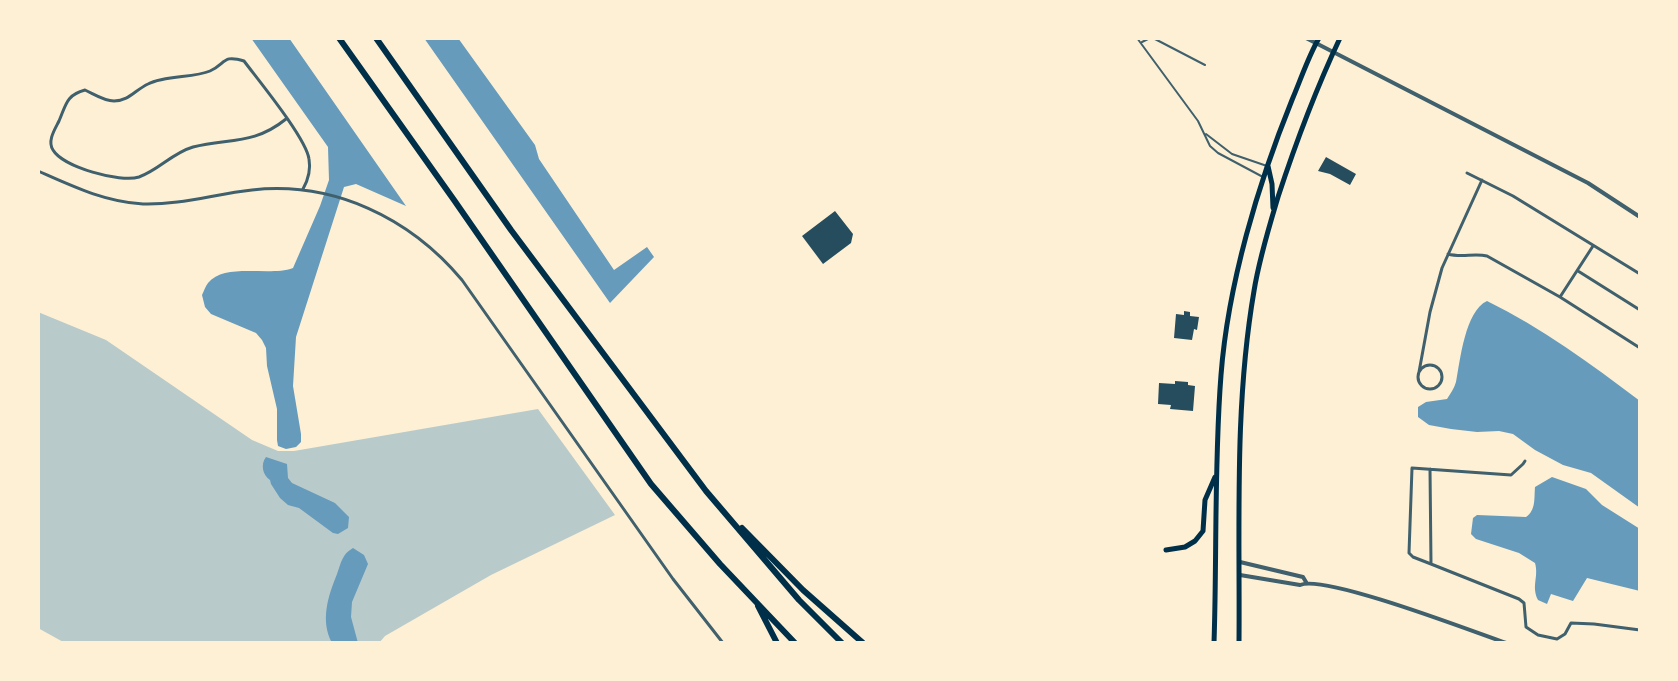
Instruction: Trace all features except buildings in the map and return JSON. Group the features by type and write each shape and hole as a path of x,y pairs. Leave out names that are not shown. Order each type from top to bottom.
{"highway":[{"path":"339,38 651,484 720,564 795,643"},
{"path":"376,38 511,230 706,491 799,600 842,643"},
{"path":"706,491 803,590 863,643"},
{"path":"755,600 777,643"}],"main road":[{"path":"1239,643 1240,463 1246,354 1254,290 1272,217 1298,136 1340,38"},
{"path":"1214,643 1222,365 1236,283 1254,210 1280,129 1317,40"},
{"path":"1268,166 1273,195 1272,217"},
{"path":"1166,550 1185,547 1203,531 1205,500 1217,472"}],"street":[{"path":"1306,38 1317,40 1334,52 1588,183 1640,217"},
{"path":"286,119 257,137 190,148 138,177 121,179 99,175 64,160 53,151 51,141 67,101 75,93 85,90 110,101 125,100 147,84 210,71 230,58 244,61 286,119 305,147 310,171 303,190"},
{"path":"38,171 96,195 140,203 180,202 253,190 323,193 374,210 407,228 452,267 673,579 723,643"},
{"path":"1467,173 1513,196 1640,274"},
{"path":"1419,372 1424,367 1432,366 1439,369 1441,380 1433,389 1420,384 1419,372 1430,312 1442,268 1482,180"},
{"path":"1560,297 1593,245"},
{"path":"1448,254 1487,256 1560,297 1640,348"},
{"path":"1578,271 1640,310"},
{"path":"1525,461 1511,475 1412,468 1409,553 1519,599 1524,603 1526,627 1543,637 1557,639 1565,634 1571,623 1640,630"},
{"path":"1430,469 1431,564"},
{"path":"1240,562 1303,577 1306,582"},
{"path":"1240,575 1300,585 1306,582 1333,586 1399,605 1506,643"},
{"path":"1541,643 1543,637"}],"lane":[{"path":"1137,38 1206,133 1232,154 1268,166"},
{"path":"1141,43 1151,38 1205,65"},
{"path":"1206,133 1207,142 1218,153 1264,178"}],"shaded area":[{"path":"38,312 106,340 252,440 278,451 294,451 538,409 615,515 491,575 385,636 379,643 65,643 38,628"}],"water":[{"path":"251,38 289,38 406,206 356,184 344,187 296,337 293,386 301,442 296,447 286,449 278,446 277,409 262,340 256,333 211,314 205,307 202,295 208,283 225,273 293,268 329,180 328,147"},
{"path":"424,38 458,38 535,145 539,159 614,270 647,247 654,257 610,303"},
{"path":"1487,301 1547,335 1640,401 1640,508 1591,473 1563,465 1513,434 1451,429 1429,425 1418,417 1418,407 1426,402 1447,399 1452,391 1469,325 1473,315"},
{"path":"266,457 287,464 288,478 292,483 335,503 349,517 348,528 338,534 333,533 299,508 288,505 264,473"},
{"path":"1552,477 1586,489 1602,505 1640,529 1640,591 1587,578 1573,601 1551,594 1547,604 1538,600 1536,595 1535,563 1519,553 1476,539 1471,534 1473,518 1477,515 1526,517 1533,508 1535,487"},
{"path":"353,548 364,555 368,564 352,602 351,617 358,643 332,643 326,626 328,600 342,559"}]}
